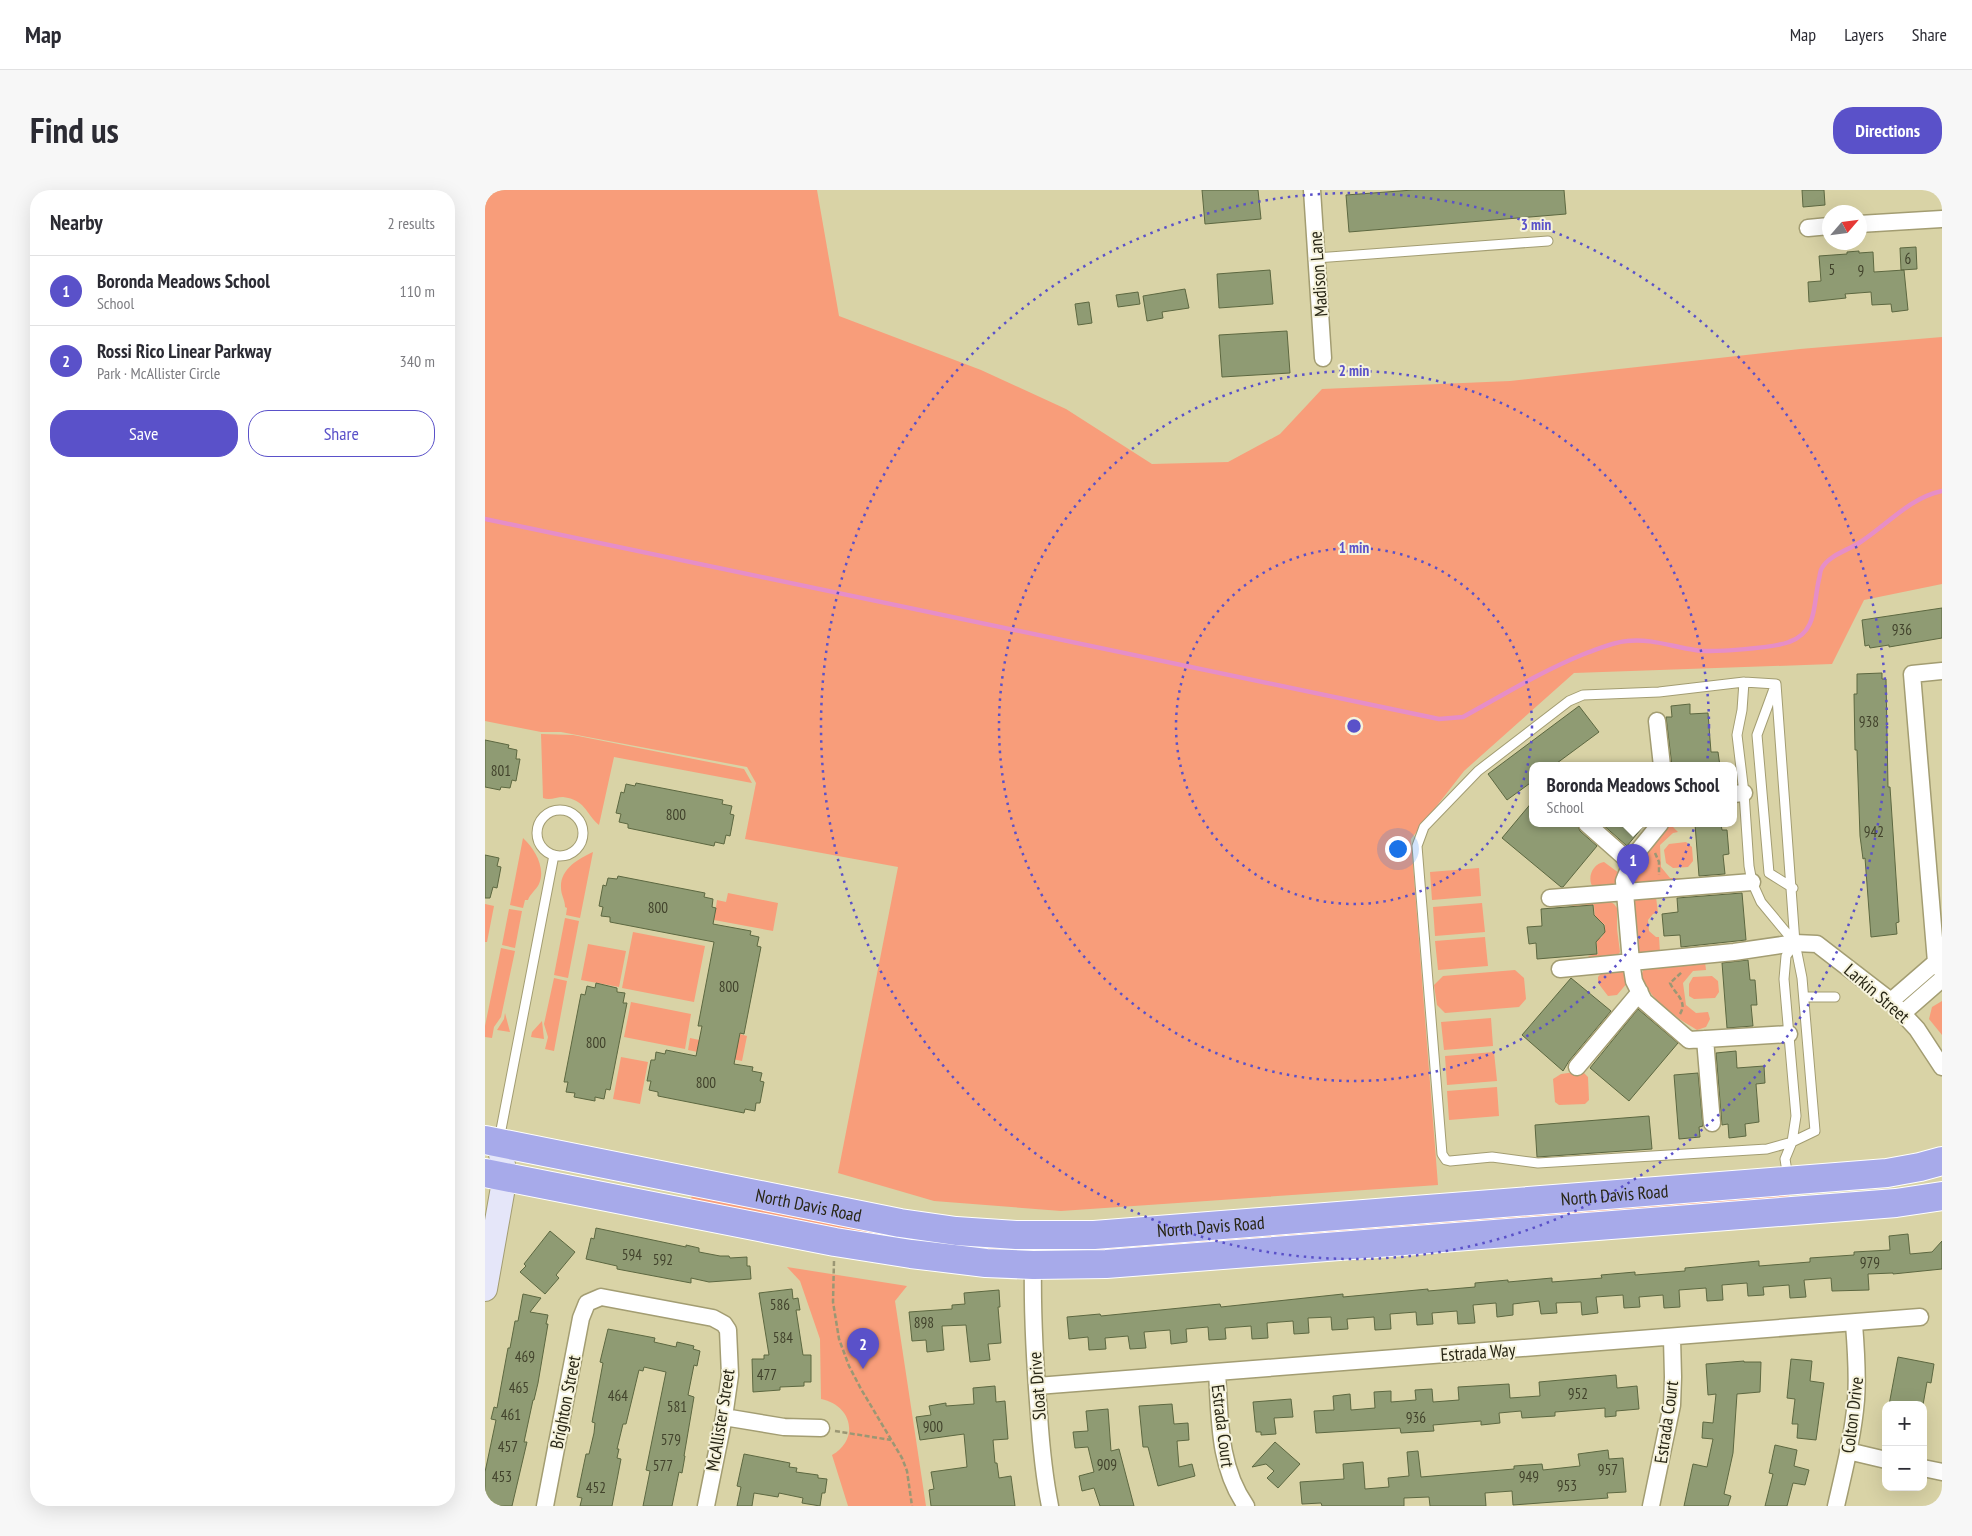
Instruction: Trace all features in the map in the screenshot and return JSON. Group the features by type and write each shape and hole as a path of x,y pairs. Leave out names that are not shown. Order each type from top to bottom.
{"highway":[{"name":"North Davis Road","path":"489,1147 900,1223 956,1231 1016,1235 1094,1235 1788,1179 1887,1173 1942,1161"},
{"name":"North Davis Road","path":"495,1175 835,1242 986,1263 1033,1265 1106,1264 1896,1204 1942,1196"}],"main road":[{"path":"485,1290 495,1175 489,1147"}],"street":[{"name":"Madison Lane","path":"1312,190 1323,358"},
{"path":"1867,224 1942,219"},
{"path":"1807,228 1822,227"},
{"path":"1891,1001 1939,967 1912,674 1942,671"},
{"path":"1657,721 1662,762"},
{"path":"1590,827 1631,863"},
{"path":"1658,827 1634,856 1624,881 1634,981 1644,1001 1689,1040 1789,1034"},
{"path":"1550,898 1752,882"},
{"name":"Larkin Street","path":"1560,969 1687,957 1795,943 1817,944 1891,1001 1917,1029 1942,1066"},
{"path":"1903,1013 1942,980"},
{"path":"1577,1067 1639,992"},
{"path":"1705,1039 1711,1123"},
{"name":"Sloat Drive","path":"1033,1265 1033,1331 1043,1463 1050,1506"},
{"name":"McAllister Street","path":"590,1301 607,1298 713,1318 721,1321 728,1330 730,1352 729,1389 706,1506"},
{"name":"Brighton Street","path":"545,1506 581,1318 585,1306 590,1301"},
{"name":"Estrada Way","path":"1037,1386 1920,1318"},
{"name":"Colton Drive","path":"1836,1506 1854,1418 1857,1387 1854,1324"},
{"name":"Estrada Court","path":"1651,1506 1672,1405 1672,1338"},
{"name":"Estrada Court","path":"1217,1372 1225,1461 1235,1490 1246,1506"},
{"path":"724,1417 784,1428 821,1428"},
{"path":"1848,1451 1882,1459"},
{"path":"1927,1469 1942,1472"}],"lane":[{"path":"1316,258 1548,240"},
{"path":"1744,682 1776,684 1793,888 1795,943 1804,998 1815,1131 1791,1142 1767,1149 1538,1163 1492,1157 1445,1160 1441,1154 1417,846 1424,827 1478,771 1569,701 1583,695 1659,692 1744,682"},
{"path":"1744,682 1742,710 1737,735 1738,793 1752,882 1761,902 1795,943"},
{"path":"1776,684 1757,735 1769,874 1793,888"},
{"path":"565,811 572,814 581,824 582,840 575,851 568,854 554,855 542,848 537,835 538,828 541,821 551,812 565,811"},
{"path":"489,1147 554,855"},
{"path":"1788,1179 1785,1158 1791,1142 1796,1116 1784,979 1785,956 1795,943"},
{"path":"1804,998 1835,996"}],"path":[{"path":"1650,836 1653,839 1654,849 1659,862 1660,890"},
{"path":"1671,1024 1683,1008 1678,993 1670,983 1684,969 1687,957"},
{"path":"835,1257 833,1302 839,1339 849,1366 861,1389 902,1458 907,1471 912,1506"},
{"path":"821,1428 891,1440"}],"shaded area":[{"path":"485,190 817,190 839,316 981,370 1066,409 1152,464 1228,462 1280,434 1322,389 1510,381 1800,349 1942,337 1942,584 1864,600 1832,664 1574,673 1464,771 1411,839 1438,1185 1061,1211 934,1201 838,1173 898,867 745,839 756,783 747,767 561,732 541,732 485,721"},
{"path":"541,734 573,735 744,769 752,783 614,757 599,825 581,804 576,801 563,797 543,798"},
{"path":"1673,827 1678,832 1673,833 1660,845 1661,867 1670,878 1684,878 1684,883 1636,885 1632,879 1637,864 1662,829"},
{"path":"523,838 532,848 538,859 541,878 528,900 525,900 523,908 510,905"},
{"path":"1686,842 1692,847 1693,861 1688,867 1673,868 1666,863 1664,850 1669,844"},
{"path":"593,852 580,918 566,915 567,908 565,907 561,888 563,875 576,861"},
{"path":"1604,862 1619,873 1618,885 1594,889 1590,877 1591,873 1596,866"},
{"path":"1479,868 1481,896 1432,900 1430,872"},
{"path":"728,893 778,903 773,931 714,920 717,900 726,902"},
{"path":"1639,897 1656,897 1658,913 1653,914 1648,920 1649,931 1656,937 1659,937 1660,953 1642,955 1637,949 1633,902"},
{"path":"1609,901 1617,908 1620,952 1616,957 1592,960 1588,956 1598,954 1596,938 1601,938 1605,932 1605,925 1598,919 1595,919 1594,905 1571,906 1573,904"},
{"path":"1482,903 1485,932 1435,936 1433,907"},
{"path":"485,904 494,906 487,942 485,942"},
{"path":"509,909 522,911 515,948 502,945"},
{"path":"565,918 579,921 568,978 554,975"},
{"path":"633,932 705,946 694,1002 622,988"},
{"path":"1485,937 1488,966 1438,970 1435,941"},
{"path":"588,944 626,951 619,987 581,980"},
{"path":"501,948 515,951 501,1017 494,1027 492,1038 485,1037 485,1026"},
{"path":"1705,962 1706,970 1693,971 1683,983 1686,1005 1696,1013 1708,1012 1710,1019 1706,1027 1697,1030 1672,1014 1657,1001 1641,976 1644,968"},
{"path":"1515,970 1524,978 1526,999 1519,1007 1445,1013 1437,1005 1434,985 1443,976"},
{"path":"1604,970 1624,970 1628,982 1617,995 1608,996 1598,983 1598,977"},
{"path":"1712,976 1718,981 1719,992 1715,998 1694,999 1689,996 1689,984 1693,977"},
{"path":"554,978 567,981 554,1051 545,1049 548,1037 544,1024"},
{"path":"1942,1001 1942,1035 1929,1019 1932,1007"},
{"path":"631,1002 691,1014 685,1049 624,1037"},
{"path":"505,1013 510,1032 497,1030 504,1019"},
{"path":"1491,1018 1493,1046 1444,1050 1441,1022"},
{"path":"542,1021 544,1039 531,1037 532,1032"},
{"path":"740,1034 747,1036 742,1061 688,1050 690,1038 733,1047 734,1042 738,1043"},
{"path":"1494,1052 1497,1081 1447,1085 1445,1056"},
{"path":"621,1057 648,1062 640,1104 613,1099"},
{"path":"1582,1071 1588,1077 1589,1100 1585,1104 1559,1105 1555,1102 1553,1079 1561,1074"},
{"path":"1497,1087 1499,1116 1449,1120 1447,1091"},
{"path":"1788,1190 1790,1200 1120,1256 938,1250 690,1204 692,1195 968,1241"},
{"path":"787,1267 907,1286 895,1301 926,1506 848,1506 832,1455 841,1448 846,1440 849,1432 849,1423 840,1408 832,1402 821,1399 820,1339 800,1281"}],"building":[{"path":"1202,190 1258,190 1261,219 1205,224"},
{"path":"1413,190 1564,190 1566,214 1349,232 1346,195"},
{"path":"1802,190 1824,190 1825,205 1803,207"},
{"path":"1916,247 1917,269 1901,270 1900,248"},
{"path":"1859,251 1859,253 1873,252 1874,272 1904,270 1908,310 1892,312 1891,304 1872,305 1871,292 1845,294 1846,298 1809,302 1808,282 1821,281 1819,256"},
{"path":"1270,270 1273,304 1219,308 1217,274"},
{"path":"1185,289 1189,308 1162,312 1163,318 1147,321 1143,296"},
{"path":"1138,292 1140,304 1118,307 1116,295"},
{"path":"1089,302 1092,323 1078,325 1075,304"},
{"path":"1287,331 1290,373 1222,377 1219,335"},
{"path":"1942,608 1942,638 1889,647 1889,645 1870,648 1869,645 1865,646 1862,620"},
{"path":"1882,673 1882,679 1886,679 1888,787 1890,787 1899,922 1896,923 1897,934 1871,937 1865,858 1863,859 1860,836 1854,694 1857,694 1857,674"},
{"path":"1690,704 1690,714 1708,713 1711,752 1718,752 1719,762 1672,762 1666,717 1672,717 1671,706"},
{"path":"1579,706 1599,732 1558,762 1529,762 1529,784 1507,800 1488,774"},
{"path":"485,740 509,745 508,748 517,750 516,759 520,759 516,781 512,780 510,788 501,787 500,790 485,787"},
{"path":"636,783 723,800 722,804 732,806 730,814 734,815 730,836 726,835 724,844 715,842 714,846 628,828 628,824 619,822 621,814 616,813 621,792 624,793 626,784 635,786"},
{"path":"1529,806 1529,827 1578,827 1580,831 1597,846 1563,887 1561,887 1502,838"},
{"path":"1605,827 1643,827 1627,846"},
{"path":"1695,827 1722,827 1722,830 1727,830 1729,854 1723,855 1725,874 1699,876"},
{"path":"485,855 499,858 497,866 501,867 497,888 493,887 490,898 485,898"},
{"path":"618,876 705,893 704,897 713,899 712,907 716,908 713,924 751,931 750,935 759,937 757,946 761,947 744,1034 740,1033 734,1064 753,1067 752,1071 762,1073 760,1081 764,1082 760,1103 756,1103 755,1111 745,1109 744,1113 658,1096 658,1092 649,1090 651,1081 647,1081 651,1060 655,1060 656,1052 665,1054 666,1050 696,1056 702,1026 698,1026 714,942 610,922 610,917 601,916 603,907 599,906 603,885 606,886 608,878 617,879"},
{"path":"1742,893 1746,940 1681,947 1680,935 1664,936 1662,914 1678,912 1677,898"},
{"path":"1593,905 1594,915 1604,925 1605,932 1596,942 1597,954 1537,959 1536,943 1529,944 1527,927 1542,926 1541,909"},
{"path":"1748,960 1750,980 1755,980 1757,1005 1751,1005 1753,1026 1727,1028 1722,963"},
{"path":"1571,978 1611,1011 1569,1061 1563,1071 1522,1035"},
{"path":"596,983 617,988 617,992 625,993 623,1003 627,1003 610,1090 606,1089 604,1099 595,1097 595,1101 574,1097 575,1093 566,1092 568,1082 564,1082 581,994 585,995 587,986 595,988"},
{"path":"1638,1009 1678,1043 1629,1101 1590,1068"},
{"path":"1736,1051 1737,1068 1764,1066 1765,1083 1756,1084 1759,1122 1745,1124 1746,1136 1729,1138 1728,1124 1722,1125 1716,1053"},
{"path":"1698,1073 1703,1126 1699,1127 1700,1137 1679,1139 1674,1075"},
{"path":"1649,1116 1652,1149 1537,1157 1535,1125"},
{"path":"596,1228 686,1247 686,1245 699,1248 699,1252 729,1256 730,1258 747,1257 747,1266 750,1266 751,1279 709,1282 691,1278 691,1283 617,1269 617,1266 586,1259 591,1238 594,1239"},
{"path":"550,1231 575,1252 556,1275 559,1278 545,1294 520,1272"},
{"path":"1908,1234 1910,1254 1932,1252 1942,1241 1942,1269 1893,1274 1868,1274 1869,1290 1832,1291 1831,1278 1804,1280 1806,1297 1790,1298 1789,1285 1763,1287 1764,1295 1748,1296 1747,1283 1722,1285 1723,1300 1707,1301 1706,1288 1679,1290 1680,1307 1664,1308 1663,1295 1639,1297 1640,1307 1624,1308 1623,1295 1596,1297 1598,1313 1582,1315 1581,1302 1556,1303 1557,1313 1541,1314 1539,1301 1513,1304 1513,1315 1497,1317 1496,1303 1473,1305 1475,1323 1458,1324 1457,1311 1432,1313 1433,1324 1417,1325 1416,1312 1390,1314 1391,1329 1375,1330 1374,1317 1347,1319 1348,1329 1332,1330 1331,1317 1308,1318 1309,1333 1294,1334 1293,1321 1267,1323 1268,1338 1252,1339 1251,1326 1225,1328 1226,1339 1209,1340 1208,1327 1186,1329 1187,1342 1171,1344 1170,1330 1144,1332 1146,1348 1130,1349 1128,1336 1105,1338 1106,1349 1089,1350 1088,1337 1069,1339 1067,1317 1100,1314 1101,1316 1220,1304 1221,1307 1343,1294 1343,1297 1428,1289 1428,1291 1475,1287 1475,1283 1508,1280 1508,1282 1552,1278 1552,1282 1602,1278 1601,1275 1635,1272 1635,1275 1685,1271 1685,1268 1759,1261 1759,1266 1810,1262 1810,1258 1854,1255 1854,1252 1890,1250 1889,1236"},
{"path":"792,1289 793,1299 798,1298 800,1310 796,1310 803,1355 811,1355 811,1382 804,1382 804,1386 780,1387 780,1390 753,1392 752,1359 764,1359 764,1355 769,1355 759,1293"},
{"path":"999,1290 1000,1307 998,1307 1001,1343 988,1344 990,1360 970,1362 966,1325 942,1326 944,1350 927,1352 926,1340 912,1341 909,1312 952,1309 952,1305 965,1304 964,1293"},
{"path":"523,1294 541,1298 530,1312 548,1315 538,1383 512,1506 485,1506 485,1472 496,1420 491,1419 494,1407 497,1408 508,1348 510,1348 515,1321 518,1321"},
{"path":"608,1329 655,1338 654,1342 676,1347 677,1342 694,1346 693,1349 700,1351 697,1366 694,1365 688,1395 694,1397 682,1473 679,1472 672,1506 643,1506 650,1471 646,1470 666,1372 644,1367 643,1371 639,1370 626,1424 623,1424 617,1449 619,1449 617,1458 621,1459 612,1506 580,1506 582,1498 577,1497 586,1454 589,1454 594,1433 595,1423 592,1422 603,1363 600,1362"},
{"path":"1898,1357 1934,1364 1931,1383 1927,1382 1924,1401 1890,1401"},
{"path":"1791,1359 1812,1361 1810,1381 1824,1383 1816,1440 1797,1438 1798,1424 1792,1424 1795,1399 1787,1398"},
{"path":"1744,1361 1761,1362 1760,1392 1737,1394 1733,1453 1724,1494 1731,1496 1728,1506 1684,1506 1693,1464 1707,1467 1713,1439 1702,1438 1703,1422 1713,1423 1716,1394 1708,1395 1706,1364"},
{"path":"1616,1375 1617,1388 1637,1386 1639,1409 1616,1411 1616,1416 1605,1417 1605,1408 1555,1412 1555,1416 1522,1418 1521,1411 1499,1413 1500,1423 1481,1425 1481,1421 1433,1425 1434,1431 1401,1433 1400,1428 1316,1433 1314,1411 1334,1410 1333,1396 1350,1394 1351,1410 1375,1408 1374,1392 1391,1391 1391,1402 1416,1400 1415,1390 1432,1389 1433,1402 1459,1400 1458,1387 1509,1384 1510,1398 1540,1396 1539,1382"},
{"path":"995,1386 996,1402 1005,1401 1008,1439 993,1440 995,1463 997,1463 999,1478 1011,1476 1015,1506 931,1506 929,1490 934,1489 931,1472 967,1467 964,1434 920,1440 916,1417 931,1415 929,1406 946,1403 946,1406 974,1404 973,1388"},
{"path":"1291,1399 1293,1417 1274,1418 1276,1434 1261,1435 1261,1432 1256,1432 1253,1402"},
{"path":"1172,1404 1174,1424 1188,1423 1189,1440 1177,1441 1179,1467 1192,1464 1195,1476 1158,1486 1148,1447 1143,1447 1139,1406"},
{"path":"1108,1409 1111,1451 1119,1449 1134,1506 1100,1506 1094,1488 1082,1491 1079,1476 1094,1472 1088,1447 1075,1448 1073,1432 1088,1431 1086,1411"},
{"path":"1275,1442 1300,1464 1278,1488 1267,1478 1274,1471 1266,1464 1252,1467"},
{"path":"1775,1445 1797,1450 1794,1466 1809,1470 1805,1485 1793,1483 1787,1506 1765,1506 1773,1474 1769,1473"},
{"path":"1608,1450 1609,1459 1623,1458 1626,1492 1607,1493 1608,1498 1513,1505 1512,1491 1485,1493 1486,1506 1430,1506 1429,1497 1404,1498 1404,1506 1322,1506 1321,1503 1302,1504 1300,1482 1344,1479 1343,1464 1363,1462 1365,1489 1389,1487 1388,1478 1409,1476 1407,1452 1418,1451 1421,1477 1514,1469 1514,1466 1542,1464 1543,1470 1580,1466 1578,1454"},
{"path":"744,1454 790,1463 789,1467 797,1468 796,1472 818,1475 818,1478 827,1479 825,1493 822,1493 820,1506 802,1503 803,1498 779,1493 778,1497 754,1493 752,1506 737,1506 741,1487 737,1486"}],"waterway":[{"path":"485,519 1439,719 1463,717 1553,668 1584,654 1616,643 1636,640 1695,650 1714,651 1756,648 1789,642 1798,637 1810,624 1815,607 1820,572 1829,560 1859,543 1908,506 1942,491"}],"place":[{"name":"Boronda Meadows School","path":"1633,885"},
{"name":"Rossi Rico Linear Parkway","path":"863,1369"}]}
